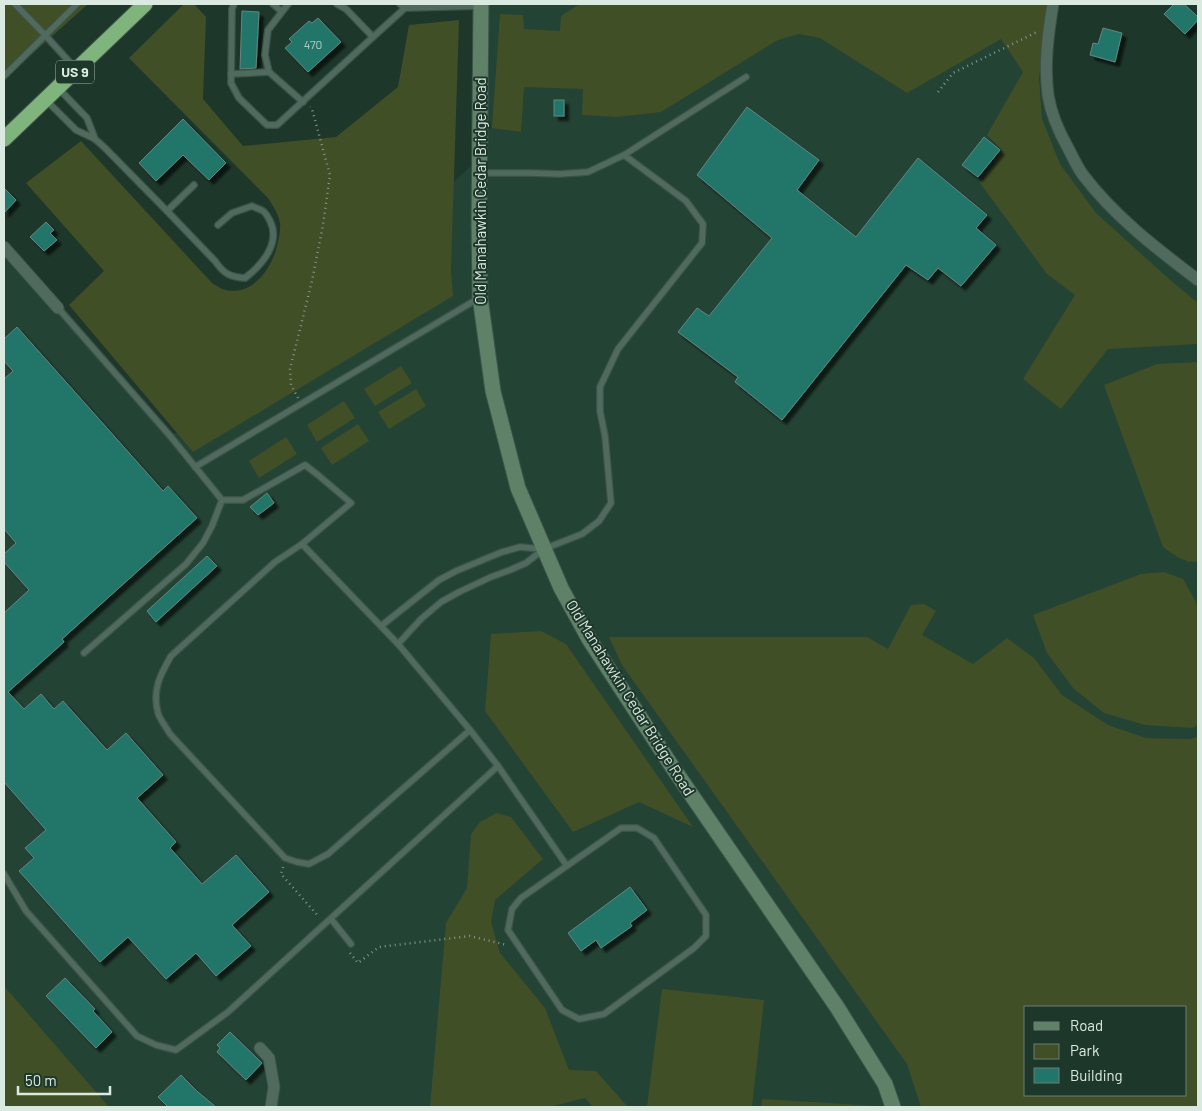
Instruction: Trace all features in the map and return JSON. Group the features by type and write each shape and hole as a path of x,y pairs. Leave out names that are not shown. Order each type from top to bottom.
{"highway":[{"name":"US 9","path":"4,139 145,4"}],"street":[{"path":"1053,4 1046,57 1048,96 1058,130 1082,174 1113,210 1159,250 1198,280"},
{"name":"Old Manahawkin Cedar Bridge Road","path":"481,5 480,297 493,391 518,488 561,588 589,639 682,783 837,1007 885,1084 893,1107"},
{"path":"4,247 58,308"},
{"path":"260,1048 269,1058 271,1068 274,1087 271,1107"}],"lane":[{"path":"15,4 76,70"},
{"path":"4,76 77,4"},
{"path":"234,4 232,9 231,83 239,98 267,125 278,125 373,37 402,6 412,4"},
{"path":"273,4 281,11"},
{"path":"288,4 268,30 265,55 269,72 303,102"},
{"path":"337,4 346,6 373,37"},
{"path":"402,6 481,5"},
{"path":"231,74 269,72"},
{"path":"480,173 530,172 560,174 588,172 624,155 746,77"},
{"path":"58,88 87,118 95,139"},
{"path":"45,99 76,130 95,139 105,148 221,269 235,277 245,278 266,257 271,246 274,236 273,227 268,217 264,212 252,206 232,213 218,225"},
{"path":"398,644 421,619 441,602 491,576 526,563 544,549 582,534 600,521 612,503 605,436 600,411 600,387 618,349 702,243 703,224 686,201 624,155"},
{"path":"167,211 194,184"},
{"path":"195,466 480,297"},
{"path":"58,308 171,437 222,500"},
{"path":"222,500 243,500 305,465 351,503 302,544 275,562 171,656 161,672 156,690 158,714 170,734 285,858 309,864 328,854 470,730"},
{"path":"84,652 186,564 203,543 222,500"},
{"path":"302,544 398,644 470,730 498,766 567,866"},
{"path":"381,626 439,580 456,571 520,546 544,549"},
{"path":"4,874 26,911 137,1036 156,1045 176,1050 228,1012 498,766"},
{"path":"621,828 637,828 654,838 706,915 706,936 694,948 604,1014 579,1019 562,1010 521,948 508,930 512,909 521,898 621,828"},
{"path":"331,919 349,946"}],"path":[{"path":"938,92 953,73 1049,27"},
{"path":"301,403 291,384 290,369 312,281 330,175 312,109 303,102"},
{"path":"285,858 281,874 325,924"},
{"path":"349,946 358,964 379,947 470,936 521,948"}],"shaded area":[{"path":"481,4 1053,4 1048,96 1082,174 1198,280 1198,1107 4,1107 4,247 171,437 480,158"}],"green space":[{"path":"4,4 88,4 4,79"},
{"path":"184,4 194,4 206,17 203,99 243,146 336,137 398,87 409,25 459,20 451,270 453,296 193,452 69,305 104,271 26,183 81,141 212,283 222,289 232,291 241,290 257,281 269,267 280,233 279,219 272,204 129,58"},
{"path":"1046,4 1039,78 1042,119 1060,164 1096,213 1198,303 1198,344 1108,349 1061,409 1023,379 1075,295 1047,274 980,183 1003,151 987,135 1023,72 1001,39 907,93 820,38 799,34 778,40 661,112 617,117 582,115 583,89 524,87 521,132 492,128 500,14 523,15 524,29 560,31 561,16 578,5"},
{"path":"1198,362 1198,561 1193,562 1180,558 1163,547 1104,385 1157,364"},
{"path":"401,366 412,383 375,406 364,389"},
{"path":"416,389 426,406 389,429 378,412"},
{"path":"344,401 355,418 317,442 307,425"},
{"path":"358,424 369,441 332,465 321,448"},
{"path":"286,437 297,454 259,478 249,461"},
{"path":"1164,572 1183,579 1198,609 1198,725 1192,728 1145,725 1104,713 1073,688 1047,653 1033,615 1141,574"},
{"path":"924,604 936,611 922,635 973,664 1007,638 1034,658 1062,695 1108,725 1146,738 1190,739 1198,737 1198,1107 921,1107 907,1064 622,665 609,637 867,637 888,649 911,605"},
{"path":"541,631 566,644 693,827 639,802 573,832 485,711 491,634"},
{"path":"496,813 511,817 543,859 495,900 491,922 500,953 545,1008 569,1070 596,1071 628,1107 593,1107 585,1098 549,1107 430,1107 446,923 467,888 471,834 480,822"},
{"path":"4,986 109,1107 4,1107"},
{"path":"662,989 764,1000 752,1107 647,1107"},
{"path":"762,1099 878,1106 878,1107 761,1107"}],"building":[{"path":"1174,4 1184,4 1198,17 1198,20 1185,34 1164,14"},
{"path":"242,11 259,12 256,68 240,69"},
{"path":"318,18 341,42 308,72 285,48 292,42 289,39 309,21 312,23"},
{"path":"1103,28 1122,33 1115,62 1090,55 1093,43 1098,44"},
{"path":"554,100 564,100 564,116 554,116"},
{"path":"747,107 819,160 797,190 856,237 918,158 987,215 976,228 996,245 961,286 938,268 928,280 906,265 782,420 735,382 738,377 678,332 697,308 709,316 772,238 697,175"},
{"path":"183,119 226,163 209,180 183,155 156,181 139,163"},
{"path":"984,137 1000,150 978,177 962,165"},
{"path":"4,188 16,200 4,213"},
{"path":"46,222 54,230 50,233 57,240 44,251 30,237"},
{"path":"17,327 163,491 168,486 197,518 62,639 64,642 8,692 24,709 41,694 54,709 63,701 107,750 126,733 163,775 137,798 176,842 170,848 202,884 236,855 269,892 232,925 251,946 216,976 196,953 166,979 128,937 100,962 19,871 34,858 25,848 46,830 4,782 4,613 29,590 4,562 4,554 16,543 4,529 4,379 13,371 4,361 4,339"},
{"path":"267,493 274,503 258,515 250,507"},
{"path":"207,556 217,566 156,622 147,611"},
{"path":"630,887 647,910 630,923 632,926 601,948 596,940 581,951 568,933"},
{"path":"65,978 95,1009 93,1011 112,1032 96,1048 46,996"},
{"path":"230,1032 262,1063 246,1080 217,1052 220,1048 217,1045"},
{"path":"181,1075 216,1107 168,1107 158,1097"}]}
